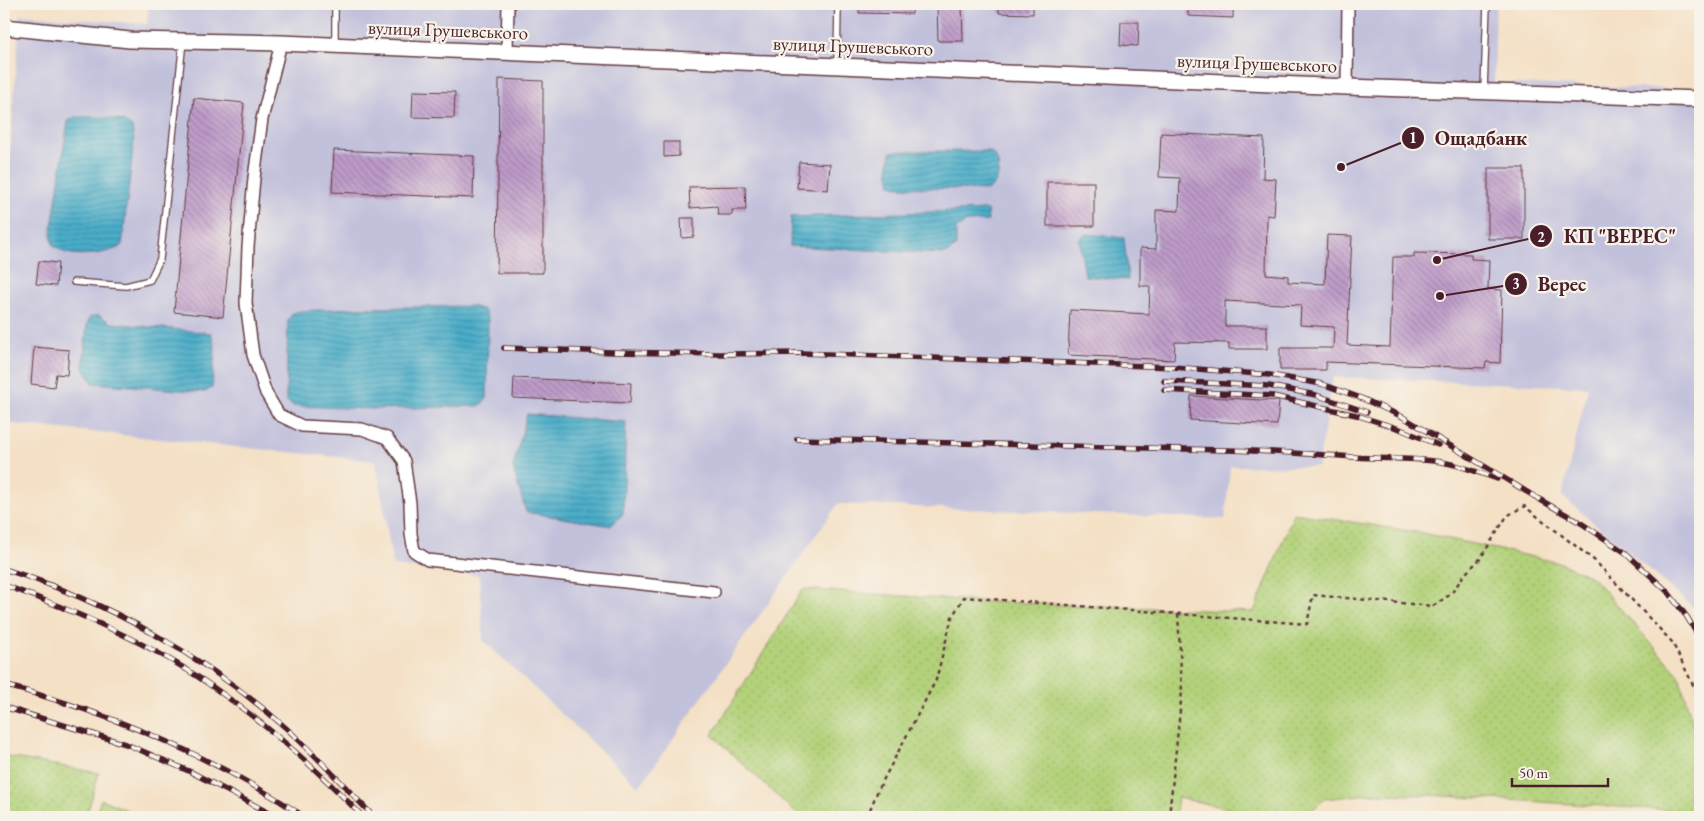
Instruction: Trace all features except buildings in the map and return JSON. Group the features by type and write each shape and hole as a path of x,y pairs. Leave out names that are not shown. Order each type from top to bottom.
{"street":[{"path":"507,52 508,4"},
{"path":"1347,87 1348,4"},
{"name":"вулиця Грушевського","path":"4,26 130,40 281,43 1347,87 1700,99"},
{"path":"281,43 262,119 248,247 246,303 253,354 266,393 279,415 302,426 362,429 387,438 404,461 414,551 428,560 714,592"}],"lane":[{"path":"335,4 335,46"},
{"path":"837,66 838,4"},
{"path":"1484,92 1487,4"},
{"path":"74,282 126,286 150,280 160,259 182,41"}],"path":[{"path":"867,817 878,790 936,680 952,617 964,597 1307,624 1313,595 1433,606 1451,594 1464,575 1480,559 1508,516 1524,506 1594,561 1672,642 1700,699"},
{"path":"1169,817 1182,691 1178,613"}],"shaded area":[{"path":"149,4 1496,4 1494,83 1700,90 1700,613 1562,496 1588,387 1333,377 1318,467 1230,466 1225,519 838,504 639,787 483,640 479,575 393,566 376,461 4,423 4,234 20,15 147,24"}],"green space":[{"path":"1294,513 1422,533 1561,563 1593,578 1679,675 1700,752 1700,812 1428,795 1370,794 1324,799 1305,817 1270,817 1178,798 1175,817 800,817 712,735 803,589 975,601 1254,612"},
{"path":"4,756 99,773 86,817 4,817"},
{"path":"101,799 143,817 95,817"}],"water":[{"path":"75,117 120,120 132,127 134,140 122,246 102,253 73,254 64,252 53,245 51,234 68,121"},
{"path":"989,151 997,159 998,176 989,190 897,187 891,184 888,169 891,152"},
{"path":"987,210 988,221 967,222 956,228 956,247 945,254 790,246 791,217"},
{"path":"1086,234 1124,238 1128,280 1085,276 1079,239"},
{"path":"472,306 484,310 488,319 487,399 479,406 375,409 292,406 286,400 288,320 293,313 350,308"},
{"path":"98,315 112,323 211,333 215,348 212,388 205,392 93,383 83,367 87,324 90,317"},
{"path":"527,414 626,422 623,514 611,526 526,512 513,468"}],"railway":[{"path":"504,348 720,354 801,353 1173,367 1270,375 1322,384 1361,398 1403,417 1581,523 1626,553 1667,591 1687,617 1700,639"},
{"path":"1164,381 1269,386 1316,395 1367,412"},
{"path":"1164,390 1273,396 1356,415 1400,429 1438,445"},
{"path":"797,439 1240,450 1364,458 1414,459 1450,464 1497,479"},
{"path":"4,569 80,597 154,634 189,655 255,702 286,728 374,817"},
{"path":"4,585 99,623 189,671 281,739 363,817"},
{"path":"4,685 83,709 160,739 234,775 305,817"},
{"path":"4,707 126,744 191,772 277,817"}],"place":[{"name":"Ощадбанк","path":"1341,167"},
{"name":"КП \"ВЕРЕС\"","path":"1437,260"},
{"name":"Верес","path":"1440,296"}]}
